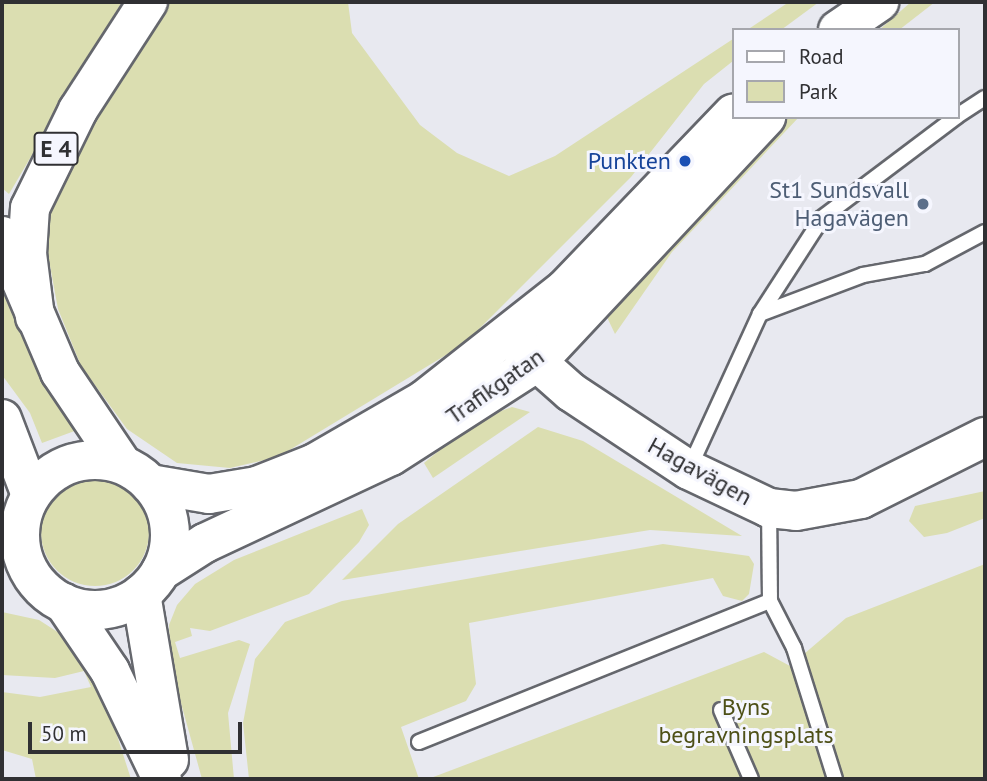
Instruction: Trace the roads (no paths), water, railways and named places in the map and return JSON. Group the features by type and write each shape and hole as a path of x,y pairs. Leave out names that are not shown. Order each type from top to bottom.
{"main road":[{"name":"E 4","path":"35,317 27,254 30,208 78,110 148,2"},
{"path":"841,28 880,2"},
{"path":"855,28 880,2"},
{"name":"Trafikgatan","path":"136,474 209,494 257,486 315,463 533,340 732,115"},
{"name":"Trafikgatan","path":"151,582 205,542 391,456 533,340 764,119"},
{"path":"2,236 35,317 87,420 166,511 170,537 151,582 145,645 174,779"},
{"name":"Hagavägen","path":"533,340 616,417 688,470 769,508 796,511 861,499 985,437"},
{"path":"2,419 19,508 23,558 110,671 162,779"},
{"path":"19,508 66,465 99,460 136,474"},
{"path":"2,585 102,610 151,582"}],"lane":[{"path":"959,115 985,98"},
{"path":"688,470 760,314 822,218 953,119"},
{"path":"760,314 863,275 925,264 985,232"},
{"path":"769,508 770,601 794,648 835,779"},
{"path":"419,742 770,601"},
{"path":"720,710 751,779"}],"place":[{"name":"Punkten","path":"685,161"},
{"name":"St1 Sundsvall Hagavägen","path":"923,204"}],"park label":[{"name":"Byns begravningsplats","path":"746,721"}]}
